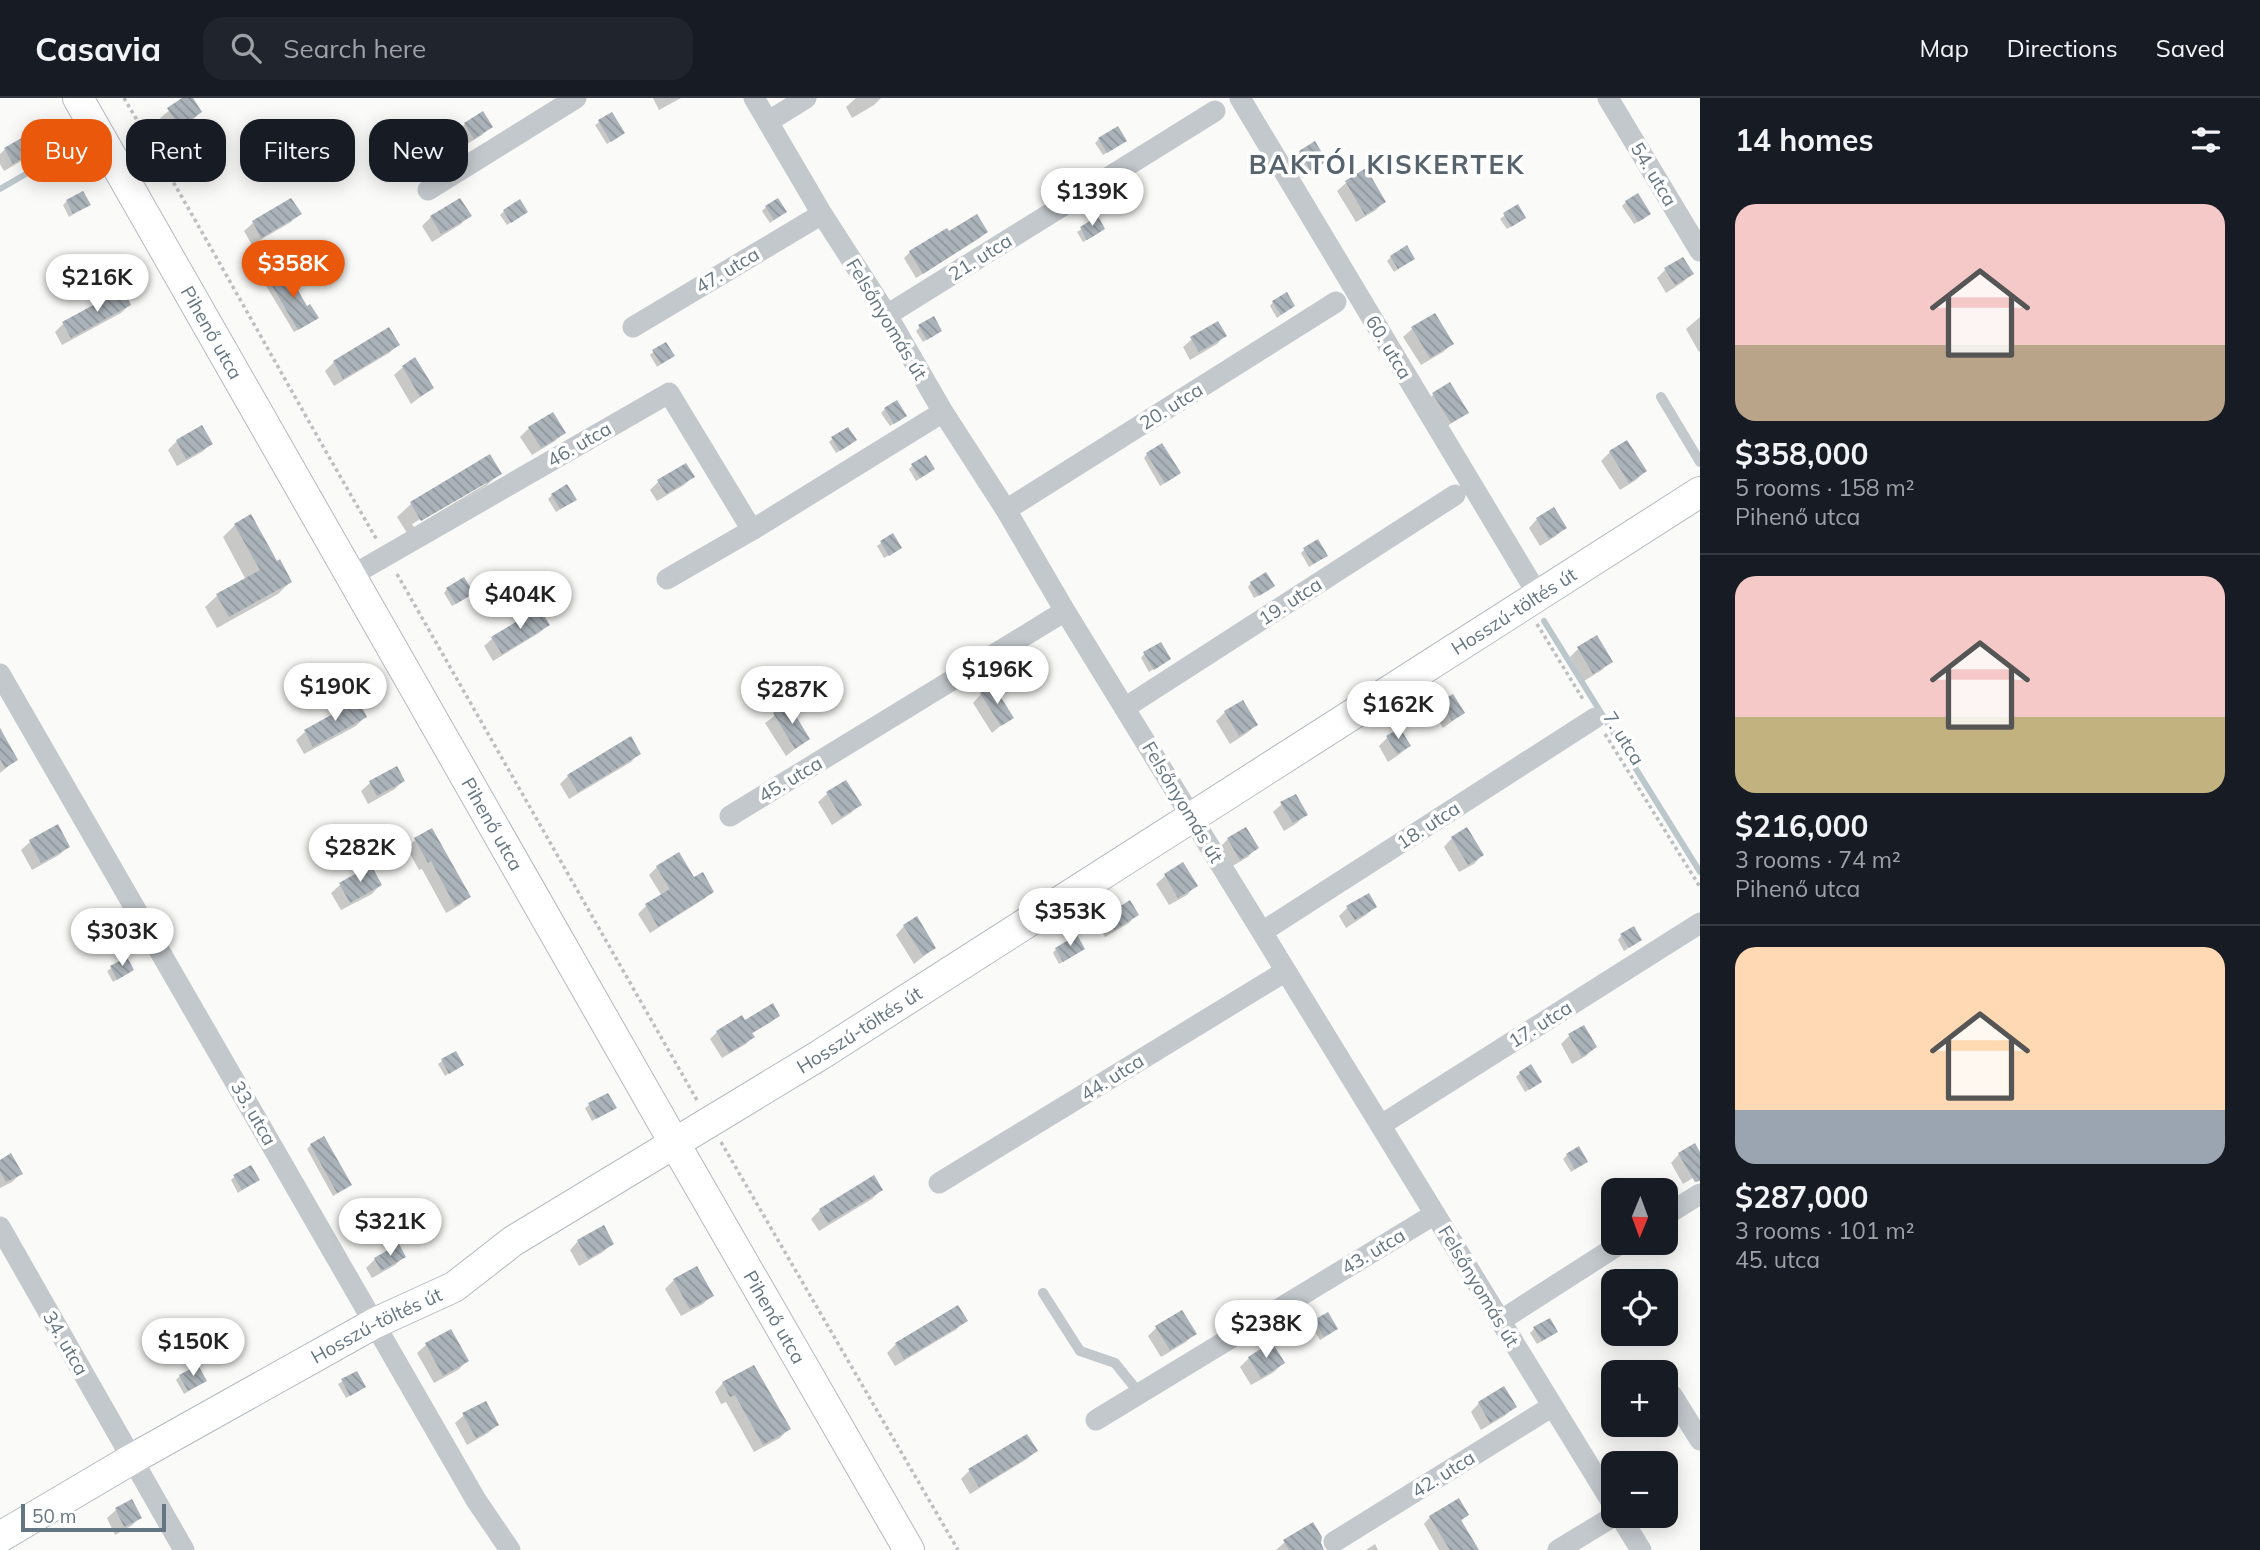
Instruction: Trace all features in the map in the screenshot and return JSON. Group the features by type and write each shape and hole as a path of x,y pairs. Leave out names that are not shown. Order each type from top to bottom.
{"street":[{"name":"Pihenő utca","path":"78,98 909,1550"},
{"path":"428,190 576,98"},
{"name":"Felsőnyomás út","path":"754,98 822,214 887,315 943,412 1006,510 1065,611 1601,1486"},
{"path":"769,121 806,98"},
{"name":"60. utca","path":"1240,98 1531,599"},
{"name":"54. utca","path":"1608,98 1700,251"},
{"name":"21. utca","path":"887,315 1215,111"},
{"name":"47. utca","path":"633,327 822,214"},
{"name":"20. utca","path":"1006,510 1336,302"},
{"name":"46. utca","path":"351,576 669,393 752,530"},
{"path":"667,579 943,412"},
{"name":"Hosszú-töltés út","path":"0,1537 132,1459 375,1323 454,1287 513,1241 820,1055 1700,492"},
{"name":"19. utca","path":"1126,707 1455,495"},
{"name":"45. utca","path":"730,816 1065,611"},
{"name":"33. utca","path":"0,674 475,1500 510,1550"},
{"name":"18. utca","path":"1262,932 1595,718"},
{"name":"17. utca","path":"1381,1125 1700,923"},
{"name":"44. utca","path":"939,1183 1286,971"},
{"path":"1678,1208 1700,1194"},
{"name":"43. utca","path":"1096,1420 1435,1214"},
{"name":"34. utca","path":"0,1227 184,1550"},
{"path":"1500,1321 1603,1255"},
{"path":"1678,1405 1700,1440"},
{"name":"42. utca","path":"1334,1542 1551,1407"},
{"path":"1558,1550 1601,1524"},
{"path":"1627,1528 1641,1550"}],"lane":[{"path":"1661,397 1700,462"},
{"path":"1043,1293 1080,1351 1115,1363 1140,1394"}],"path":[{"path":"124,98 186,201 298,406 958,1550"},
{"name":"7. utca","path":"1531,599 1595,718 1700,887"}],"building":[{"path":"182,98 193,98 202,112 192,119 175,119 167,108"},
{"path":"483,111 493,127 474,139 468,129 468,120"},
{"path":"612,112 625,133 611,142 598,120"},
{"path":"1118,126 1127,141 1107,153 1098,138"},
{"path":"21,138 21,159 13,164 4,148"},
{"path":"1315,141 1327,161 1311,171 1299,151"},
{"path":"1366,168 1386,202 1365,215 1345,181"},
{"path":"83,191 91,205 73,214 66,200"},
{"path":"1638,193 1651,214 1638,222 1625,201"},
{"path":"291,198 302,214 261,238 252,221"},
{"path":"460,198 472,216 441,234 430,216"},
{"path":"778,198 787,212 774,220 765,206"},
{"path":"520,199 528,212 511,223 503,210"},
{"path":"1518,204 1526,218 1511,227 1503,213"},
{"path":"977,214 988,232 923,274 909,251"},
{"path":"1098,216 1105,229 1087,240 1080,227"},
{"path":"1407,245 1415,259 1398,269 1390,256"},
{"path":"1683,257 1694,274 1675,285 1664,268"},
{"path":"285,268 307,306 310,304 319,318 298,330 268,279"},
{"path":"123,289 131,305 71,338 62,322"},
{"path":"1287,292 1295,306 1281,315 1272,301"},
{"path":"1435,313 1454,344 1430,358 1411,327"},
{"path":"934,316 942,331 927,340 918,325"},
{"path":"1218,321 1227,336 1199,352 1190,337"},
{"path":"389,327 400,345 343,379 333,361"},
{"path":"666,342 675,356 661,364 652,350"},
{"path":"415,357 434,388 420,397 402,366"},
{"path":"1450,382 1469,413 1451,423 1432,393"},
{"path":"897,400 907,416 894,424 884,408"},
{"path":"553,412 566,433 541,448 528,427"},
{"path":"202,425 213,444 186,459 176,440"},
{"path":"848,427 857,440 840,451 831,437"},
{"path":"1627,440 1647,471 1629,483 1609,451"},
{"path":"1162,443 1181,473 1165,483 1146,453"},
{"path":"490,454 502,474 421,521 410,502"},
{"path":"926,455 935,469 920,478 911,464"},
{"path":"686,463 695,477 666,494 657,480"},
{"path":"567,484 577,500 560,509 551,494"},
{"path":"1554,507 1567,528 1549,539 1536,518"},
{"path":"251,514 292,582 229,617 216,594 260,570 234,524"},
{"path":"893,533 902,548 889,556 880,541"},
{"path":"1318,539 1328,556 1313,564 1303,548"},
{"path":"1266,572 1275,586 1259,596 1250,582"},
{"path":"464,577 474,593 456,604 446,588"},
{"path":"539,608 550,625 502,654 491,637"},
{"path":"1597,635 1613,662 1593,674 1577,647"},
{"path":"1161,642 1171,659 1154,670 1143,652"},
{"path":"993,685 1014,718 1001,726 980,693"},
{"path":"1453,694 1465,713 1452,721 1441,701"},
{"path":"358,700 367,717 313,747 304,730"},
{"path":"1243,700 1258,725 1239,736 1224,711"},
{"path":"788,703 810,739 795,749 773,713"},
{"path":"0,728 18,760 5,768 0,759"},
{"path":"1400,728 1411,746 1397,754 1386,736"},
{"path":"631,736 641,754 578,792 567,775"},
{"path":"397,766 405,781 377,796 369,781"},
{"path":"846,780 862,805 841,817 826,792"},
{"path":"1296,794 1308,815 1293,823 1280,802"},
{"path":"58,824 70,847 41,863 29,840"},
{"path":"1246,827 1259,848 1240,860 1227,838"},
{"path":"1467,827 1484,855 1468,865 1451,837"},
{"path":"432,828 471,897 455,906 431,861 428,863 414,838"},
{"path":"679,852 694,877 703,872 714,892 658,927 645,904 670,889 656,866"},
{"path":"1183,862 1198,886 1178,898 1164,874"},
{"path":"371,865 382,885 350,903 339,883"},
{"path":"1369,893 1377,907 1355,920 1346,906"},
{"path":"1130,900 1139,915 1114,930 1105,916"},
{"path":"101,913 109,926 92,935 85,922"},
{"path":"917,916 936,948 923,956 903,925"},
{"path":"1634,926 1642,940 1629,948 1620,934"},
{"path":"1077,935 1085,949 1063,962 1055,948"},
{"path":"127,957 134,970 117,980 110,966"},
{"path":"773,1003 780,1016 752,1033 755,1037 729,1053 716,1031 742,1015 745,1020"},
{"path":"1584,1025 1597,1047 1582,1057 1568,1034"},
{"path":"456,1051 464,1065 449,1074 441,1059"},
{"path":"1531,1064 1542,1082 1529,1090 1519,1072"},
{"path":"608,1093 617,1108 596,1119 588,1103"},
{"path":"324,1136 352,1185 337,1193 310,1144"},
{"path":"1695,1143 1700,1152 1700,1181 1695,1182 1678,1153"},
{"path":"1579,1146 1588,1162 1575,1169 1566,1154"},
{"path":"11,1153 23,1174 6,1182 0,1171 0,1160"},
{"path":"251,1165 260,1180 242,1190 233,1175"},
{"path":"874,1175 883,1190 828,1223 819,1209"},
{"path":"604,1225 614,1244 588,1259 577,1240"},
{"path":"399,1244 406,1257 381,1271 374,1258"},
{"path":"697,1266 714,1296 690,1309 673,1279"},
{"path":"958,1305 968,1321 904,1359 895,1343"},
{"path":"1182,1310 1197,1334 1170,1350 1155,1326"},
{"path":"1328,1312 1338,1329 1324,1337 1314,1320"},
{"path":"1550,1318 1558,1332 1542,1341 1533,1327"},
{"path":"451,1329 469,1361 443,1376 425,1343"},
{"path":"1272,1342 1285,1363 1261,1378 1248,1357"},
{"path":"198,1365 207,1381 188,1391 179,1375"},
{"path":"754,1365 791,1429 763,1445 735,1395 730,1397 722,1382"},
{"path":"357,1371 366,1387 350,1396 341,1379"},
{"path":"1504,1386 1517,1407 1490,1423 1478,1402"},
{"path":"486,1401 499,1425 476,1438 462,1413"},
{"path":"1027,1434 1038,1451 979,1487 968,1469"},
{"path":"1459,1498 1469,1515 1461,1520 1479,1550 1450,1550 1429,1516"},
{"path":"132,1499 142,1518 124,1527 115,1508"},
{"path":"1313,1522 1322,1537 1324,1550 1289,1550 1283,1540"}],"waterway":[{"path":"0,189 21,177"},
{"path":"1544,621 1700,872"}],"district":[{"name":"BAKTÓI KISKERTEK","path":"1387,165"}]}
